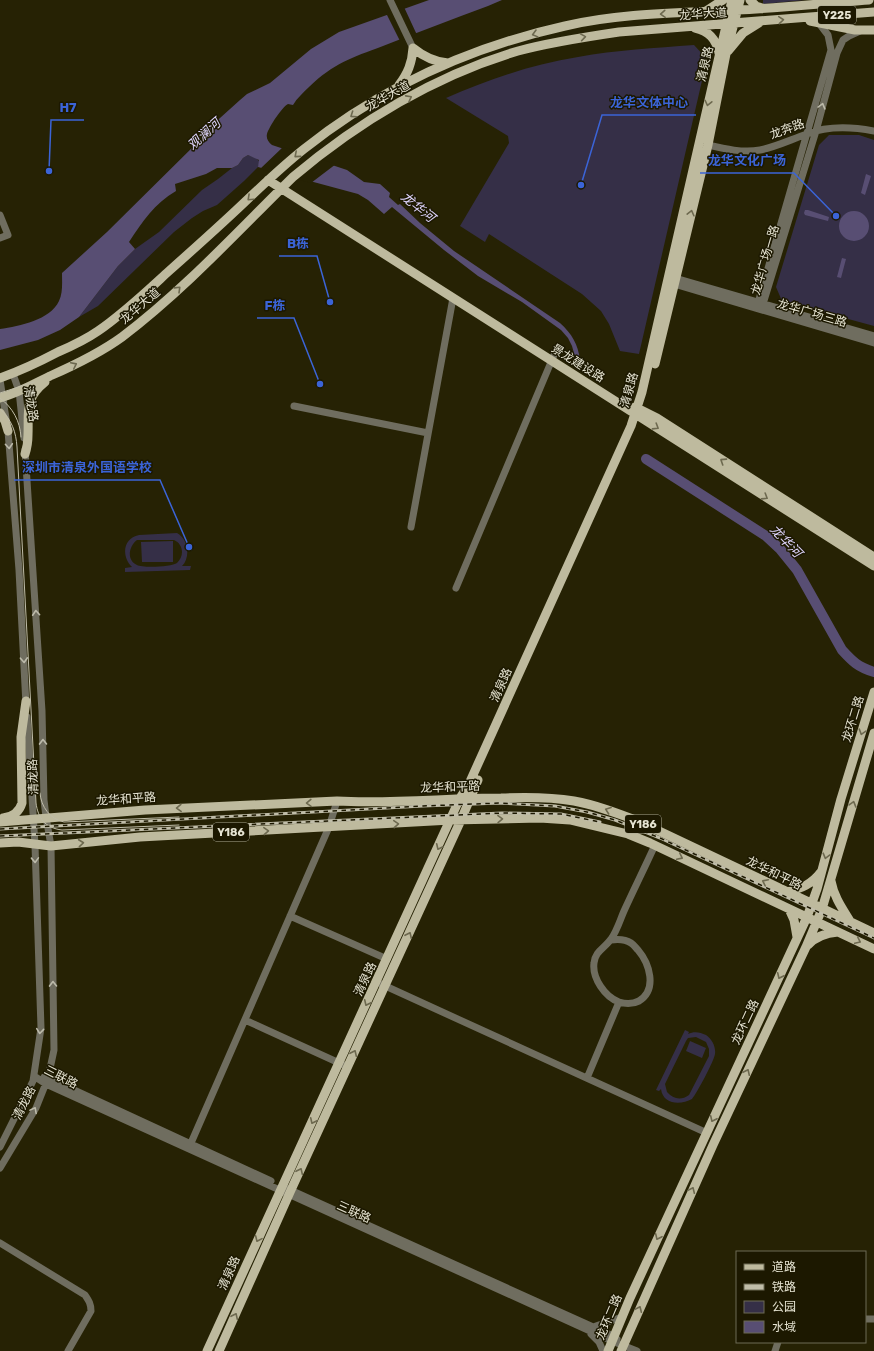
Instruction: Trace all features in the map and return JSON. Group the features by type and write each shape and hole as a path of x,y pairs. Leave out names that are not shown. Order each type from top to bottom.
{"main road":[{"path":"702,12 723,0"},
{"name":"清泉路","path":"732,0 734,10"},
{"name":"清泉路","path":"219,1351 339,1064 460,798 472,779 639,412 644,384 722,55 734,10 740,0"},
{"path":"750,0 756,6 764,9"},
{"name":"龙华大道","path":"0,379 94,334 148,291 273,176 317,140 398,86 448,63 484,48 566,25 618,18 764,9 869,0"},
{"name":"龙华大道","path":"2,398 54,375 100,351 122,337 164,303 293,177 346,135 371,119 413,96 463,71 498,57 567,40 619,32 874,12"},
{"path":"800,18 862,30 874,30"},
{"path":"692,27 700,29 713,37 722,55 743,33 761,22"},
{"path":"398,86 409,70 413,48 430,59 448,63"},
{"name":"清泉路","path":"207,1351 272,1208 286,1190 348,1067 462,820 470,798 633,436 663,332 674,281 708,145 722,55"},
{"name":"景龙建设路","path":"273,176 284,186 453,298 553,358"},
{"name":"景龙建设路","path":"284,186 639,412 874,566"},
{"path":"25,454 28,440 27,411 30,402 37,389 54,375"},
{"name":"景龙建设路","path":"639,412 657,418 874,557"},
{"path":"0,413 5,420 8,431"},
{"name":"龙环二路","path":"608,1351 622,1317 807,917 822,871 841,799 874,693"},
{"path":"0,818 14,815 22,803 20,737 26,701"},
{"name":"龙环二路","path":"622,1348 713,1145 806,947 822,909 874,733"},
{"name":"龙华和平路","path":"0,822 145,810 337,801 366,803 460,798 519,798 573,801 600,807 638,821 874,933"},
{"name":"Y186","path":"0,843 18,842 51,846 140,837 329,828 451,820 540,818 570,820 628,834 655,845 874,949"},
{"path":"786,892 805,886 822,871"},
{"path":"831,880 837,900 851,922"},
{"path":"788,908 797,928 797,941"},
{"path":"806,947 810,942 819,937 831,932 838,932"}],"street":[{"path":"390,0 413,48"},
{"name":"龙华广场一路","path":"812,132 831,50 828,35 818,22"},
{"name":"龙华广场一路","path":"760,305 840,45 849,36 862,30"},
{"name":"龙奔路","path":"708,145 739,151 760,150 812,132 829,129 843,128 874,131"},
{"path":"0,215 8,236 0,238"},
{"name":"龙华广场三路","path":"674,281 874,336"},
{"path":"411,527 453,298"},
{"name":"龙华广场三路","path":"760,305 874,343"},
{"path":"456,588 553,358"},
{"name":"清龙路","path":"0,1168 36,1108 47,1081 54,1050 51,846 46,817 42,711 22,414 19,391 13,374"},
{"name":"清龙路","path":"0,379 8,431 19,570 32,819 35,844 41,1028 33,1081 0,1147"},
{"path":"294,406 428,433"},
{"path":"191,1143 329,828 337,801"},
{"path":"611,940 620,939 632,943 648,965 651,978 650,987 645,997 638,1002 629,1004 619,1002 610,997 602,989 595,971 594,963 597,952 611,940 655,845"},
{"path":"290,916 387,959"},
{"path":"376,982 386,985 707,1133"},
{"path":"587,1078 619,1002"},
{"path":"245,1020 348,1067"},
{"name":"三联路","path":"34,1076 191,1143 286,1190"},
{"name":"三联路","path":"47,1081 591,1329 612,1339 622,1348 637,1351"},
{"path":"0,1244 85,1296 88,1300 91,1305 91,1311 68,1351"},
{"path":"603,1351 591,1329 622,1317"}],"green space":[{"path":"763,0 805,0 763,4"},
{"path":"694,45 707,59 639,354 620,351 609,324 601,311 582,294 489,234 485,242 460,226 509,143 508,136 446,98 510,73 561,60 621,51"},
{"path":"829,135 859,135 874,140 874,326 782,301 776,287 819,145"},
{"path":"248,155 256,158 260,162 258,167 244,181 217,205 203,211 174,232 98,306 79,317 118,266 135,249 159,232 202,190 238,165 243,158"},
{"path":"177,533 184,539 187,548 187,558 182,566 191,566 190,570 125,572 125,568 132,567 126,558 125,548 130,540 139,535","holes":["137,540 174,540 179,543 182,550 180,559 177,563 163,566 145,567 137,565 131,560 131,549"]},
{"path":"173,541 173,562 142,562 141,542"},
{"path":"685,1030 689,1032 688,1034 697,1032 704,1034 712,1041 715,1054 712,1063 692,1099 678,1103 669,1101 662,1094 661,1089 659,1091 656,1090","holes":["696,1037 706,1042 709,1049 709,1056 689,1095 680,1099 672,1096 667,1092 665,1084 686,1041 688,1038"]},
{"path":"690,1041 706,1048 702,1058 686,1051"}],"water":[{"path":"429,0 502,0 343,62 318,79 298,98 293,105 288,104 282,109 268,131 267,135 269,143 347,170 364,182 380,184 390,193 389,197 398,205 400,204 420,223 454,251 560,323 574,340 578,349 580,360 575,357 568,338 561,330 522,302 478,276 392,207 384,214 368,200 358,194 258,167 259,160 248,155 243,158 238,165 232,168 217,168 206,174 175,184 176,191 155,207 129,242 135,249 118,266 79,317 60,330 38,340 0,350 0,329 34,321 55,308 61,295 62,273 107,232 203,137 210,127 247,94 270,83 311,49 339,32"},
{"path":"866,174 871,176 865,195 861,193"},
{"path":"805,210 829,217 828,221 805,215"},
{"path":"854,211 865,215 869,226 865,237 854,241 843,237 839,226 843,215"},
{"path":"842,258 846,259 841,278 837,277"}],"pier":[{"path":"404,7 417,35 400,41 386,13"},
{"path":"283,147 336,164 311,183 260,169"}],"waterway":[{"name":"龙华河","path":"646,459 766,536 780,549 797,570 842,650 856,664 874,672"}],"tram line":[{"path":"0,393 34,382"},
{"path":"0,398 9,406 15,415 21,437"},
{"path":"0,409 8,417 16,436 36,803 41,818 47,825 62,830 179,825"},
{"path":"40,793 42,803 47,812 54,818 64,822 179,817"}],"railway":[{"path":"0,829 423,806 500,803 555,806 587,812 615,820 660,838 874,938"},
{"path":"0,836 502,813 561,814 600,822"}],"place":[{"name":"H7","path":"49,171"},
{"name":"龙华文体中心","path":"581,185"},
{"name":"龙华文化广场","path":"836,216"},
{"name":"B栋","path":"330,302"},
{"name":"F栋","path":"320,384"},
{"name":"深圳市清泉外国语学校","path":"189,547"}],"water label":[{"name":"观澜河","path":"204,134"}]}
